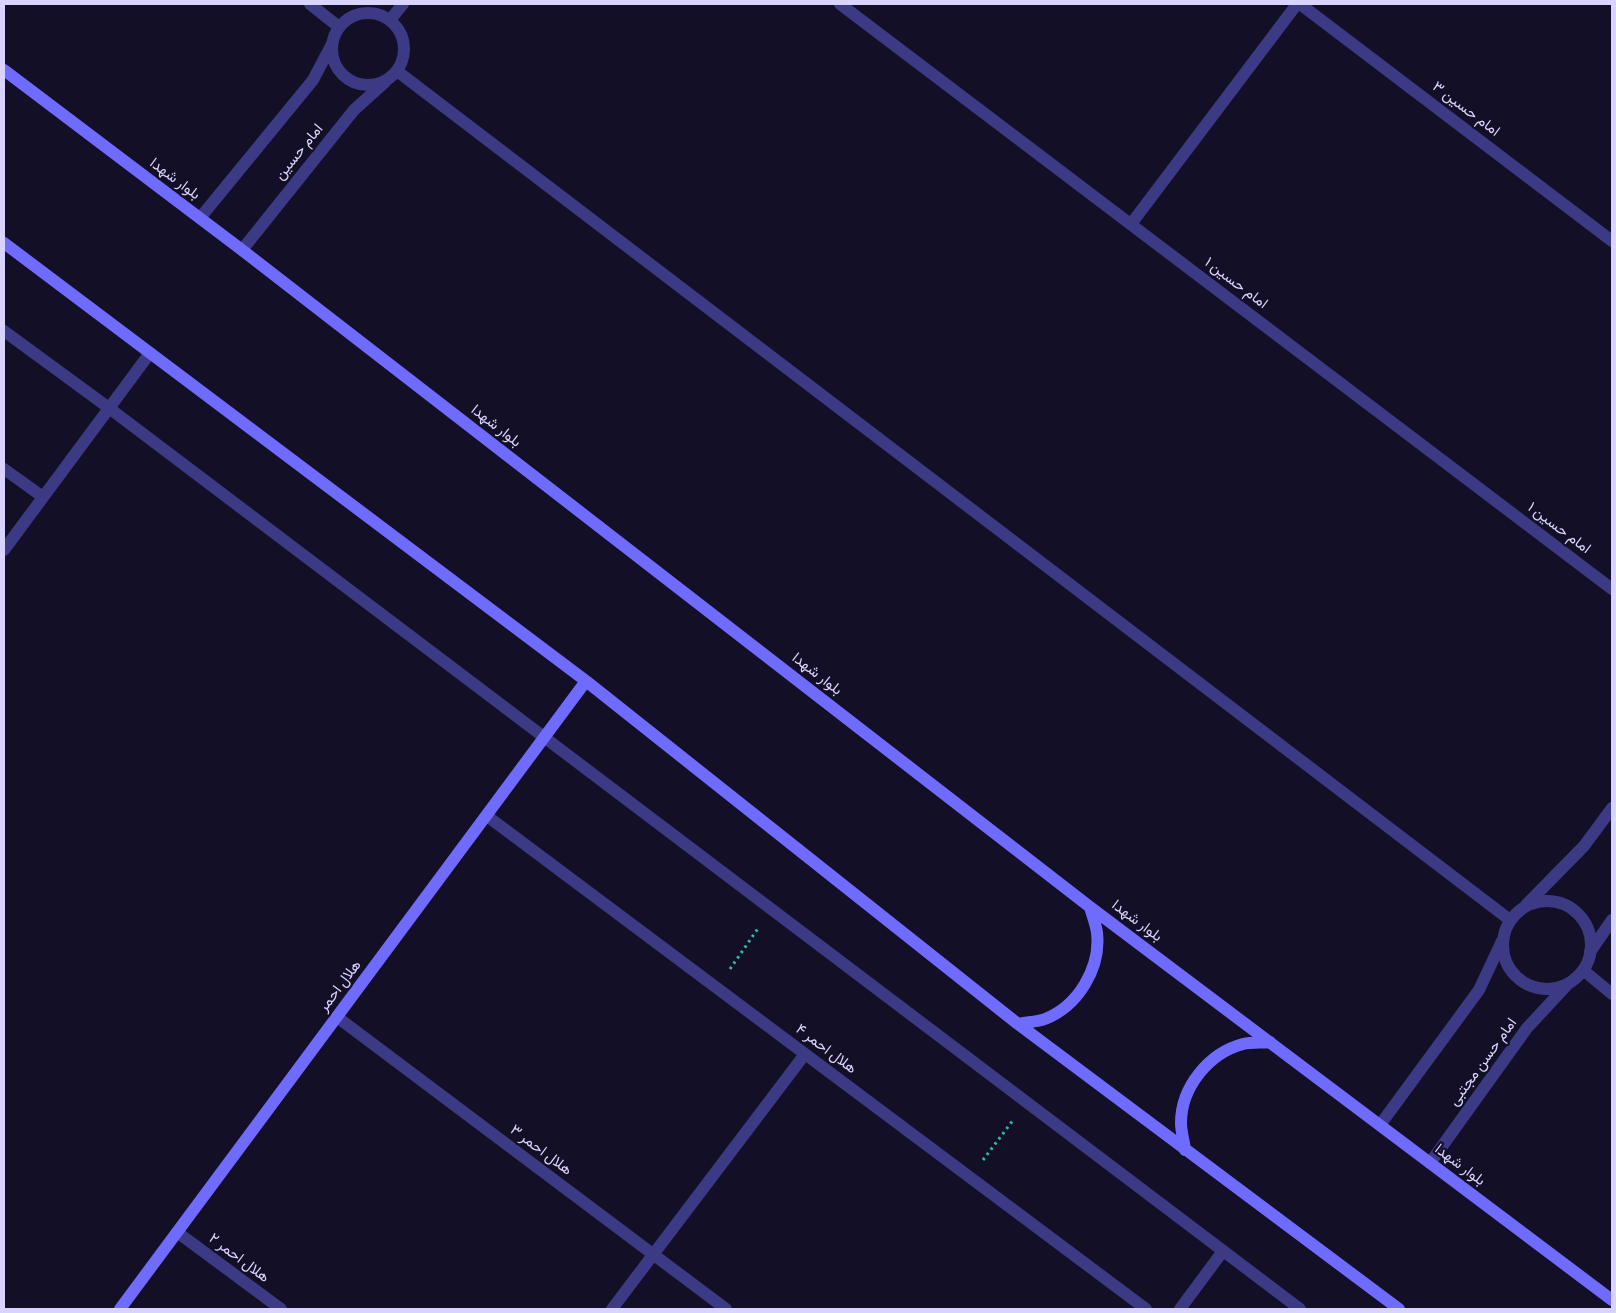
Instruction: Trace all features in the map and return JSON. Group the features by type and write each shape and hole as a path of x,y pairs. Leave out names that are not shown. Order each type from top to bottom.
{"main road":[{"name":"بلوار شهدا","path":"4,70 242,250 1090,907 1612,1300"},
{"path":"4,243 586,681 1018,1024 1399,1309"},
{"name":"هلال احمر","path":"120,1309 586,681"},
{"path":"1018,1024 1045,1018 1068,1005 1086,985 1096,960 1097,933 1090,907"},
{"path":"1185,1150 1181,1123 1184,1105 1186,1096 1199,1073 1218,1055 1243,1044 1270,1042"}],"street":[{"path":"310,4 339,26"},
{"path":"390,20 403,4"},
{"name":"امام حسین ۱","path":"840,4 1612,589"},
{"path":"1131,224 1298,4"},
{"name":"امام حسین ۳","path":"1298,4 1612,241"},
{"path":"200,218 312,80 332,44 339,26 354,15 373,12 390,20 402,35 404,53 397,71 387,80 371,85 355,83 342,74 334,60 332,44"},
{"path":"397,71 1510,920"},
{"name":"امام حسین","path":"242,250 354,110 387,80"},
{"path":"4,331 109,408 770,910 1300,1309"},
{"path":"4,550 150,353"},
{"path":"4,469 43,497"},
{"path":"1380,1125 1479,990 1510,920 1584,846 1612,808"},
{"name":"هلال احمر ۴","path":"487,816 1146,1309"},
{"path":"1525,906 1543,901 1562,904 1579,915 1589,932 1590,952"},
{"path":"1503,938 1504,958 1514,975 1530,987 1550,990 1569,984 1583,970 1590,952 1612,920"},
{"path":"1583,970 1612,994"},
{"name":"امام حسن مجتبی","path":"1430,1163 1527,1028 1569,984"},
{"name":"هلال احمر ۳","path":"337,1017 726,1309"},
{"path":"612,1309 805,1054"},
{"name":"هلال احمر ۲","path":"177,1232 281,1309"},
{"path":"1180,1309 1223,1251"}],"path":[{"path":"716,988 770,910"},
{"path":"970,1177 1026,1103"}]}
